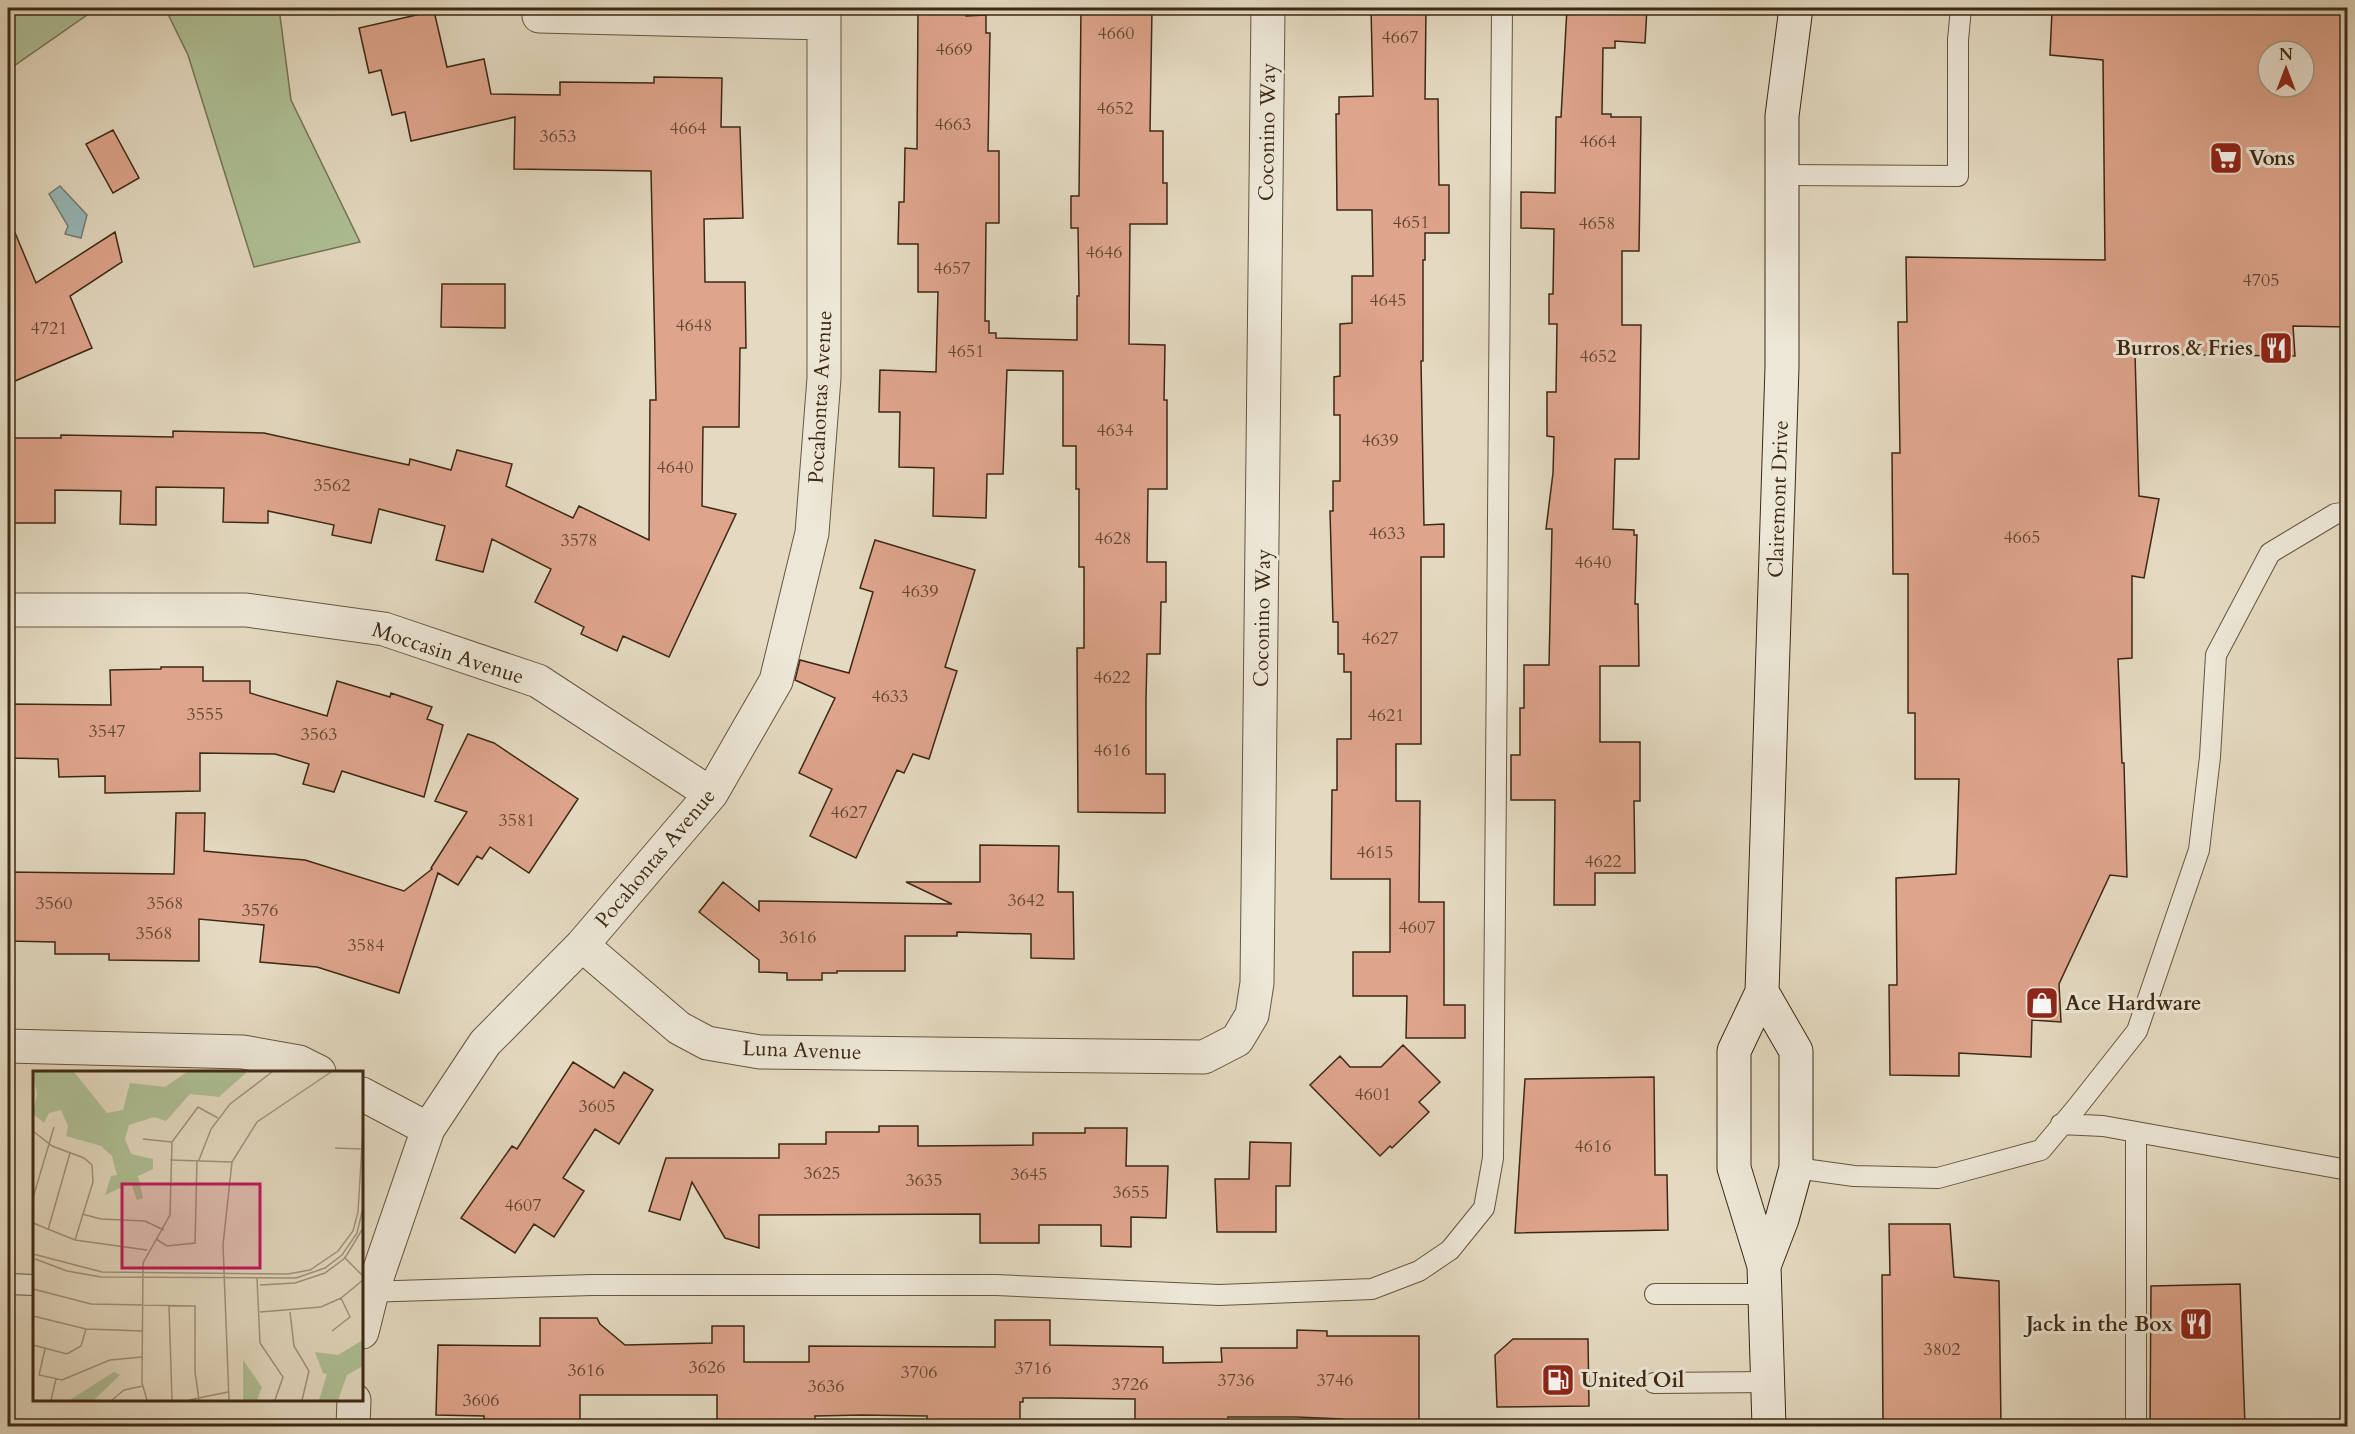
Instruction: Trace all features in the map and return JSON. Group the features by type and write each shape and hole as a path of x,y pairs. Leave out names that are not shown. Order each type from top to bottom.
{"street":[{"name":"Coconino Way","path":"1058,1055 1204,1057 1237,1040 1252,1015 1257,983 1269,8"},
{"name":"Clairemont Drive","path":"1769,1426 1765,1280 1734,1168 1734,1051 1762,992 1782,367 1782,116 1796,8"},
{"name":"Pocahontas Avenue","path":"363,1324 367,1292 428,1129 485,1043 582,945 711,794 776,681 812,533 824,378 824,15"},
{"path":"539,16 824,15"},
{"name":"Moccasin Avenue","path":"8,610 246,610 384,629 538,681 711,794"},
{"name":"Luna Avenue","path":"582,945 679,1028 707,1043 759,1052 1058,1055"},
{"name":"Clairemont Drive","path":"1762,992 1796,1051 1796,1168 1765,1280"},
{"path":"8,1046 243,1052 299,1062 317,1071"},
{"path":"363,1095 428,1129"},
{"path":"353,1426 354,1401"}],"lane":[{"path":"367,1292 592,1285 996,1285 1219,1295 1292,1293 1372,1289 1419,1270 1450,1250 1484,1208 1493,1158 1502,8"},
{"path":"1782,175 1958,176 1958,40 1961,8"},
{"path":"1796,1168 1854,1176 1938,1178 2041,1150 2137,1031 2199,850 2210,757 2216,655 2270,554 2335,514 2348,512"},
{"path":"2061,1124 2103,1126 2348,1170"},
{"path":"2136,1132 2136,1426"},
{"path":"1655,1294 1765,1280"},
{"path":"8,1284 33,1285"},
{"path":"1654,1383 1769,1382"}],"green space":[{"path":"8,8 97,8 8,70"},
{"path":"165,8 279,8 291,100 360,242 254,267 188,55"}],"water":[{"path":"60,186 87,215 81,238 65,234 68,226 49,194"}],"building":[{"path":"918,8 965,8 966,16 986,15 986,33 990,33 988,151 999,151 999,223 986,223 985,321 989,321 989,333 996,333 996,338 1077,340 1078,228 1071,228 1071,196 1079,196 1081,8 1152,8 1150,131 1163,131 1163,183 1167,183 1167,224 1130,224 1129,344 1165,345 1167,489 1148,489 1147,562 1166,562 1166,602 1161,602 1160,654 1147,654 1146,774 1165,774 1165,813 1078,812 1077,648 1084,648 1084,567 1079,567 1079,489 1076,489 1076,446 1063,446 1063,371 1007,370 1003,474 987,474 986,518 933,516 934,468 899,467 900,412 879,412 880,370 936,372 938,292 918,292 918,244 898,244 899,202 904,202 905,148 917,149"},
{"path":"1371,8 1426,8 1425,99 1438,99 1439,185 1449,185 1449,233 1425,233 1423,361 1421,361 1424,525 1444,524 1444,557 1421,557 1421,744 1396,744 1396,801 1420,801 1419,902 1444,902 1444,1005 1465,1005 1465,1038 1406,1038 1407,996 1353,996 1353,952 1390,952 1390,879 1331,879 1332,790 1337,790 1337,739 1351,739 1351,672 1344,672 1344,654 1338,654 1338,622 1333,622 1330,511 1333,511 1333,481 1340,481 1340,415 1334,415 1334,377 1340,376 1340,324 1352,323 1352,276 1373,276 1372,210 1337,210 1336,114 1339,114 1339,97 1373,96"},
{"path":"1567,8 1647,8 1645,43 1615,41 1615,48 1603,48 1602,114 1611,114 1611,117 1641,117 1639,251 1622,251 1622,325 1641,325 1639,459 1615,459 1613,529 1634,530 1634,535 1637,535 1635,604 1638,604 1639,666 1600,666 1600,742 1640,742 1640,801 1634,801 1635,873 1595,873 1595,905 1554,905 1555,800 1511,800 1511,755 1520,755 1520,708 1524,708 1524,665 1549,665 1552,529 1546,529 1553,473 1554,437 1547,436 1547,392 1556,392 1557,324 1549,324 1549,294 1553,294 1554,229 1521,228 1521,192 1555,193 1556,117 1561,117"},
{"path":"2103,8 2348,8 2348,327 2293,326 2295,356 2135,354 2139,496 2159,499 2144,578 2132,576 2132,658 2118,659 2127,877 2110,875 2059,984 2061,1022 2032,1020 2031,1057 1959,1053 1959,1076 1890,1075 1889,985 1897,985 1896,878 1956,874 1959,779 1915,779 1915,713 1908,713 1908,574 1893,574 1892,453 1900,453 1898,322 1907,322 1906,257 2105,260 2103,60 2050,55 2052,11 2103,12"},
{"path":"434,11 447,67 484,59 491,94 560,95 560,82 654,83 654,77 722,78 721,127 740,127 743,218 704,219 705,282 745,282 746,348 740,348 739,427 703,427 702,506 736,514 669,657 623,636 617,651 581,634 584,627 535,602 551,569 492,539 483,572 436,560 445,526 379,509 371,543 332,535 334,525 268,511 268,523 223,522 224,488 156,487 156,525 120,524 121,491 55,490 55,523 14,523 14,509 8,509 8,438 61,438 61,435 173,437 173,431 264,433 409,465 410,459 451,470 457,450 512,464 506,486 573,518 579,506 649,540 650,400 656,400 651,171 514,169 515,117 411,141 405,112 392,115 381,70 369,73 359,28"},
{"path":"113,130 139,178 113,193 86,144"},
{"path":"8,216 36,283 115,232 122,262 70,296 92,348 8,384"},
{"path":"442,284 505,284 505,328 441,327"},
{"path":"875,540 975,570 945,667 957,671 929,759 913,754 904,773 897,770 856,858 810,836 832,789 799,773 835,698 795,680 800,660 849,673 873,592 860,588"},
{"path":"161,667 203,667 203,681 250,681 250,693 327,716 337,681 390,697 391,693 432,707 427,719 443,725 424,797 342,771 334,792 303,784 309,764 275,754 200,753 200,791 105,793 105,776 59,777 58,759 8,758 8,704 111,705 110,670 161,669"},
{"path":"468,734 494,743 578,799 529,873 490,847 482,859 477,856 458,885 438,873 399,993 317,967 260,962 264,925 199,919 199,961 109,960 109,954 55,954 55,942 8,941 8,872 174,874 176,813 205,813 204,851 305,860 404,891 432,869 467,812 435,801"},
{"path":"980,845 1059,846 1058,892 1073,892 1074,959 1031,958 1031,934 957,932 957,936 905,936 905,971 837,971 837,973 822,973 822,980 787,980 787,973 759,972 759,960 699,912 723,882 759,911 759,901 952,904 906,882 980,882"},
{"path":"1403,1045 1440,1082 1419,1102 1429,1112 1392,1148 1390,1146 1380,1156 1310,1085 1340,1056 1350,1067 1381,1067"},
{"path":"573,1062 614,1088 624,1072 653,1090 619,1144 595,1129 563,1178 584,1191 554,1237 534,1224 515,1253 461,1218 512,1146 517,1149"},
{"path":"1654,1077 1655,1175 1667,1175 1668,1230 1515,1233 1525,1079"},
{"path":"879,1126 918,1126 918,1146 1033,1145 1033,1133 1085,1133 1085,1128 1127,1128 1126,1166 1168,1166 1166,1218 1131,1217 1131,1247 1101,1246 1101,1225 1039,1225 1039,1243 980,1243 980,1214 759,1215 759,1248 725,1238 692,1182 680,1220 649,1211 666,1158 779,1158 779,1144 826,1144 826,1132 879,1132"},
{"path":"1250,1142 1291,1143 1290,1186 1276,1186 1276,1232 1217,1232 1215,1179 1249,1179"},
{"path":"1889,1224 1950,1224 1954,1277 1999,1281 2001,1426 1883,1426 1882,1275 1890,1275"},
{"name":"Jack in the Box","path":"2240,1284 2245,1426 2150,1426 2151,1286"},
{"path":"540,1318 597,1318 600,1324 625,1345 712,1343 712,1326 744,1326 744,1362 809,1362 809,1346 995,1347 995,1320 1050,1320 1050,1345 1163,1347 1163,1363 1222,1362 1221,1348 1297,1348 1297,1330 1327,1331 1327,1336 1419,1336 1419,1426 1342,1426 1342,1419 1228,1417 1228,1426 1135,1426 1135,1399 1055,1398 1023,1398 1023,1402 1020,1402 1020,1426 927,1426 927,1416 862,1415 815,1416 815,1426 717,1426 717,1395 580,1395 580,1426 484,1426 484,1416 436,1415 438,1345 540,1346"},
{"path":"1513,1339 1588,1339 1589,1406 1497,1407 1495,1355"}],"place":[{"name":"Vons","path":"2226,158"},
{"name":"Burros & Fries","path":"2276,348"},
{"name":"Ace Hardware","path":"2042,1003"},
{"name":"Jack in the Box","path":"2196,1324"},
{"name":"United Oil","path":"1558,1380"}]}
